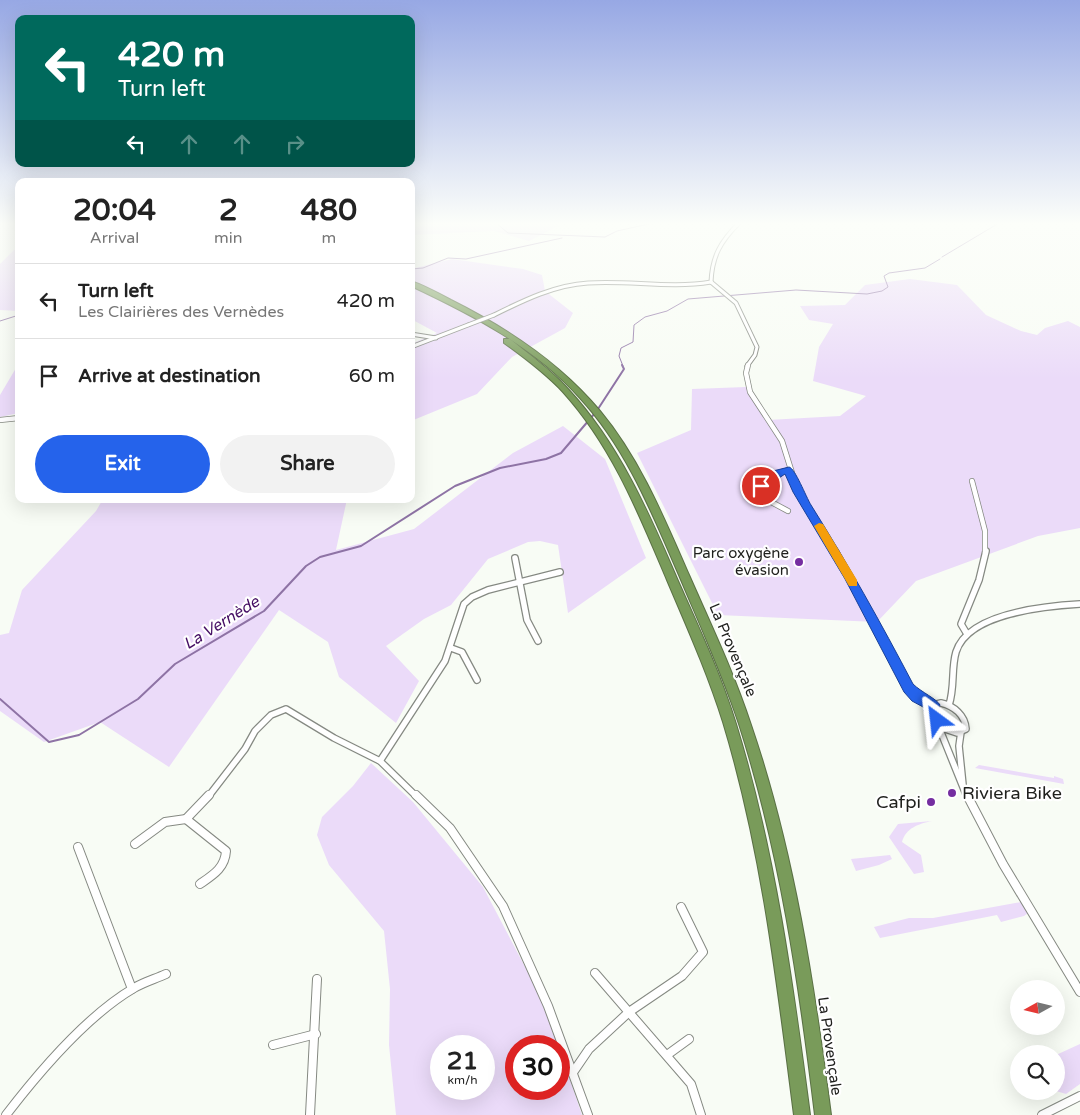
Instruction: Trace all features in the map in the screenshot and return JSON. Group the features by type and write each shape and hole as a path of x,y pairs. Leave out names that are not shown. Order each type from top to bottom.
{"highway":[{"name":"La Provençale","path":"415,285 492,324 521,342 547,362 587,407 635,469 651,501 730,681 762,780 792,916 806,992 823,1115"},
{"name":"La Provençale","path":"415,291 486,327 513,346 587,407"},
{"name":"La Provençale","path":"599,423 639,503 698,640 730,724 756,822 770,895 786,990 802,1115"}],"street":[{"path":"711,275 711,282"},
{"path":"415,346 494,315 536,294 555,288 589,283 711,282 736,303 758,346 754,360 747,365 745,372 748,392 782,440 788,455 789,470 798,492 851,578 909,688 916,697 933,705 941,703 949,705 966,722 966,729 961,732 950,732 932,715 931,708 933,705"},
{"path":"415,335 436,338"},
{"path":"0,420 15,418"},
{"path":"788,512 760,498 758,495 761,486 766,480 777,473 789,470"},
{"path":"967,634 961,624 975,595 986,560 985,533 972,481"},
{"path":"515,558 517,576 522,582 528,620 538,641"},
{"path":"380,761 431,685 451,648 460,612 464,604 479,593 560,572"},
{"path":"949,705 954,691 956,655 959,644 967,634 978,626 1015,613 1039,607 1080,604"},
{"path":"451,648 462,652 477,680"},
{"path":"186,819 213,791 245,749 255,731 271,715 286,709 334,738 380,761 450,828 503,906 548,1006 574,1072 588,1115"},
{"path":"940,724 950,761 978,822 1080,992"},
{"path":"961,732 959,746 963,788"},
{"path":"135,844 168,820 186,819 226,851 226,860 221,868 200,884"},
{"path":"78,847 132,989"},
{"path":"574,1072 590,1049 629,1012 682,976 703,952 700,943 683,918 681,907"},
{"path":"595,973 690,1084 701,1115"},
{"path":"6,1115 35,1078 96,1019 132,989 166,974"},
{"path":"310,1115 316,1034 317,979"},
{"path":"273,1044 316,1034"},
{"path":"667,1055 690,1039"},
{"path":"1042,1115 1080,1096"}],"shaded area":[{"path":"0,275 15,275 15,311 0,310"},
{"path":"415,275 542,275 545,291 573,313 565,328 512,357 477,394 415,419 415,342 437,333 415,321"},
{"path":"910,279 957,285 986,315 1021,331 1037,335 1045,328 1068,321 1080,327 1080,528 1038,536 916,581 877,622 718,615 637,453 691,430 692,389 746,387 768,420 840,416 866,396 813,381 819,347 833,324 809,320 800,306 845,305 865,285"},
{"path":"15,370 15,414 0,417 0,395"},
{"path":"563,426 605,459 646,558 568,613 558,545 540,541 528,542 488,559 451,605 424,619 386,646 419,681 396,723 339,677 328,642 279,610 169,767 100,722 44,742 0,711 0,635 9,633 22,590 96,511 101,503 346,503 336,550 414,529 513,453"},
{"path":"371,763 413,802 483,887 544,1003 555,1035 505,1035 505,1100 570,1100 570,1080 582,1115 396,1115 389,1045 390,989 384,931 329,865 317,835 322,817 353,786"},
{"path":"979,765 1054,778 1054,776 1063,779 1064,784 975,768"},
{"path":"932,821 913,827 906,833 902,842 921,855 924,872 914,874 889,837 898,824"},
{"path":"890,855 892,859 879,865 856,871 851,859"},
{"path":"1021,902 1028,913 1024,916 1001,922 997,915 880,938 874,927 909,918 933,918"},
{"path":"1080,1044 1080,1084 1066,1094 1065,1094 1065,1051"}],"waterway":[{"name":"La Vernède","path":"623,366 619,356 621,348 633,342 634,325 645,317 667,311 688,299 796,290 867,294 882,291 888,287 884,276 886,275"},
{"path":"0,321 15,316"},
{"name":"La Vernède","path":"598,409 624,369 622,365"},
{"name":"La Vernède","path":"0,699 49,742 79,735 138,699 175,664 264,611 306,566 320,557 361,546 455,486 500,468 546,459 561,453 595,413"}],"slow traffic":[{"path":"819,526 853,583"}],"place":[{"name":"Parc oxygène évasion","path":"799,562"},
{"name":"Riviera Bike","path":"952,793"},
{"name":"Cafpi","path":"931,802"}],"route":[{"path":"761,486 766,480 777,473 789,470 798,492 851,578 909,688 916,697 933,705 931,708 932,715 937,720"}]}
